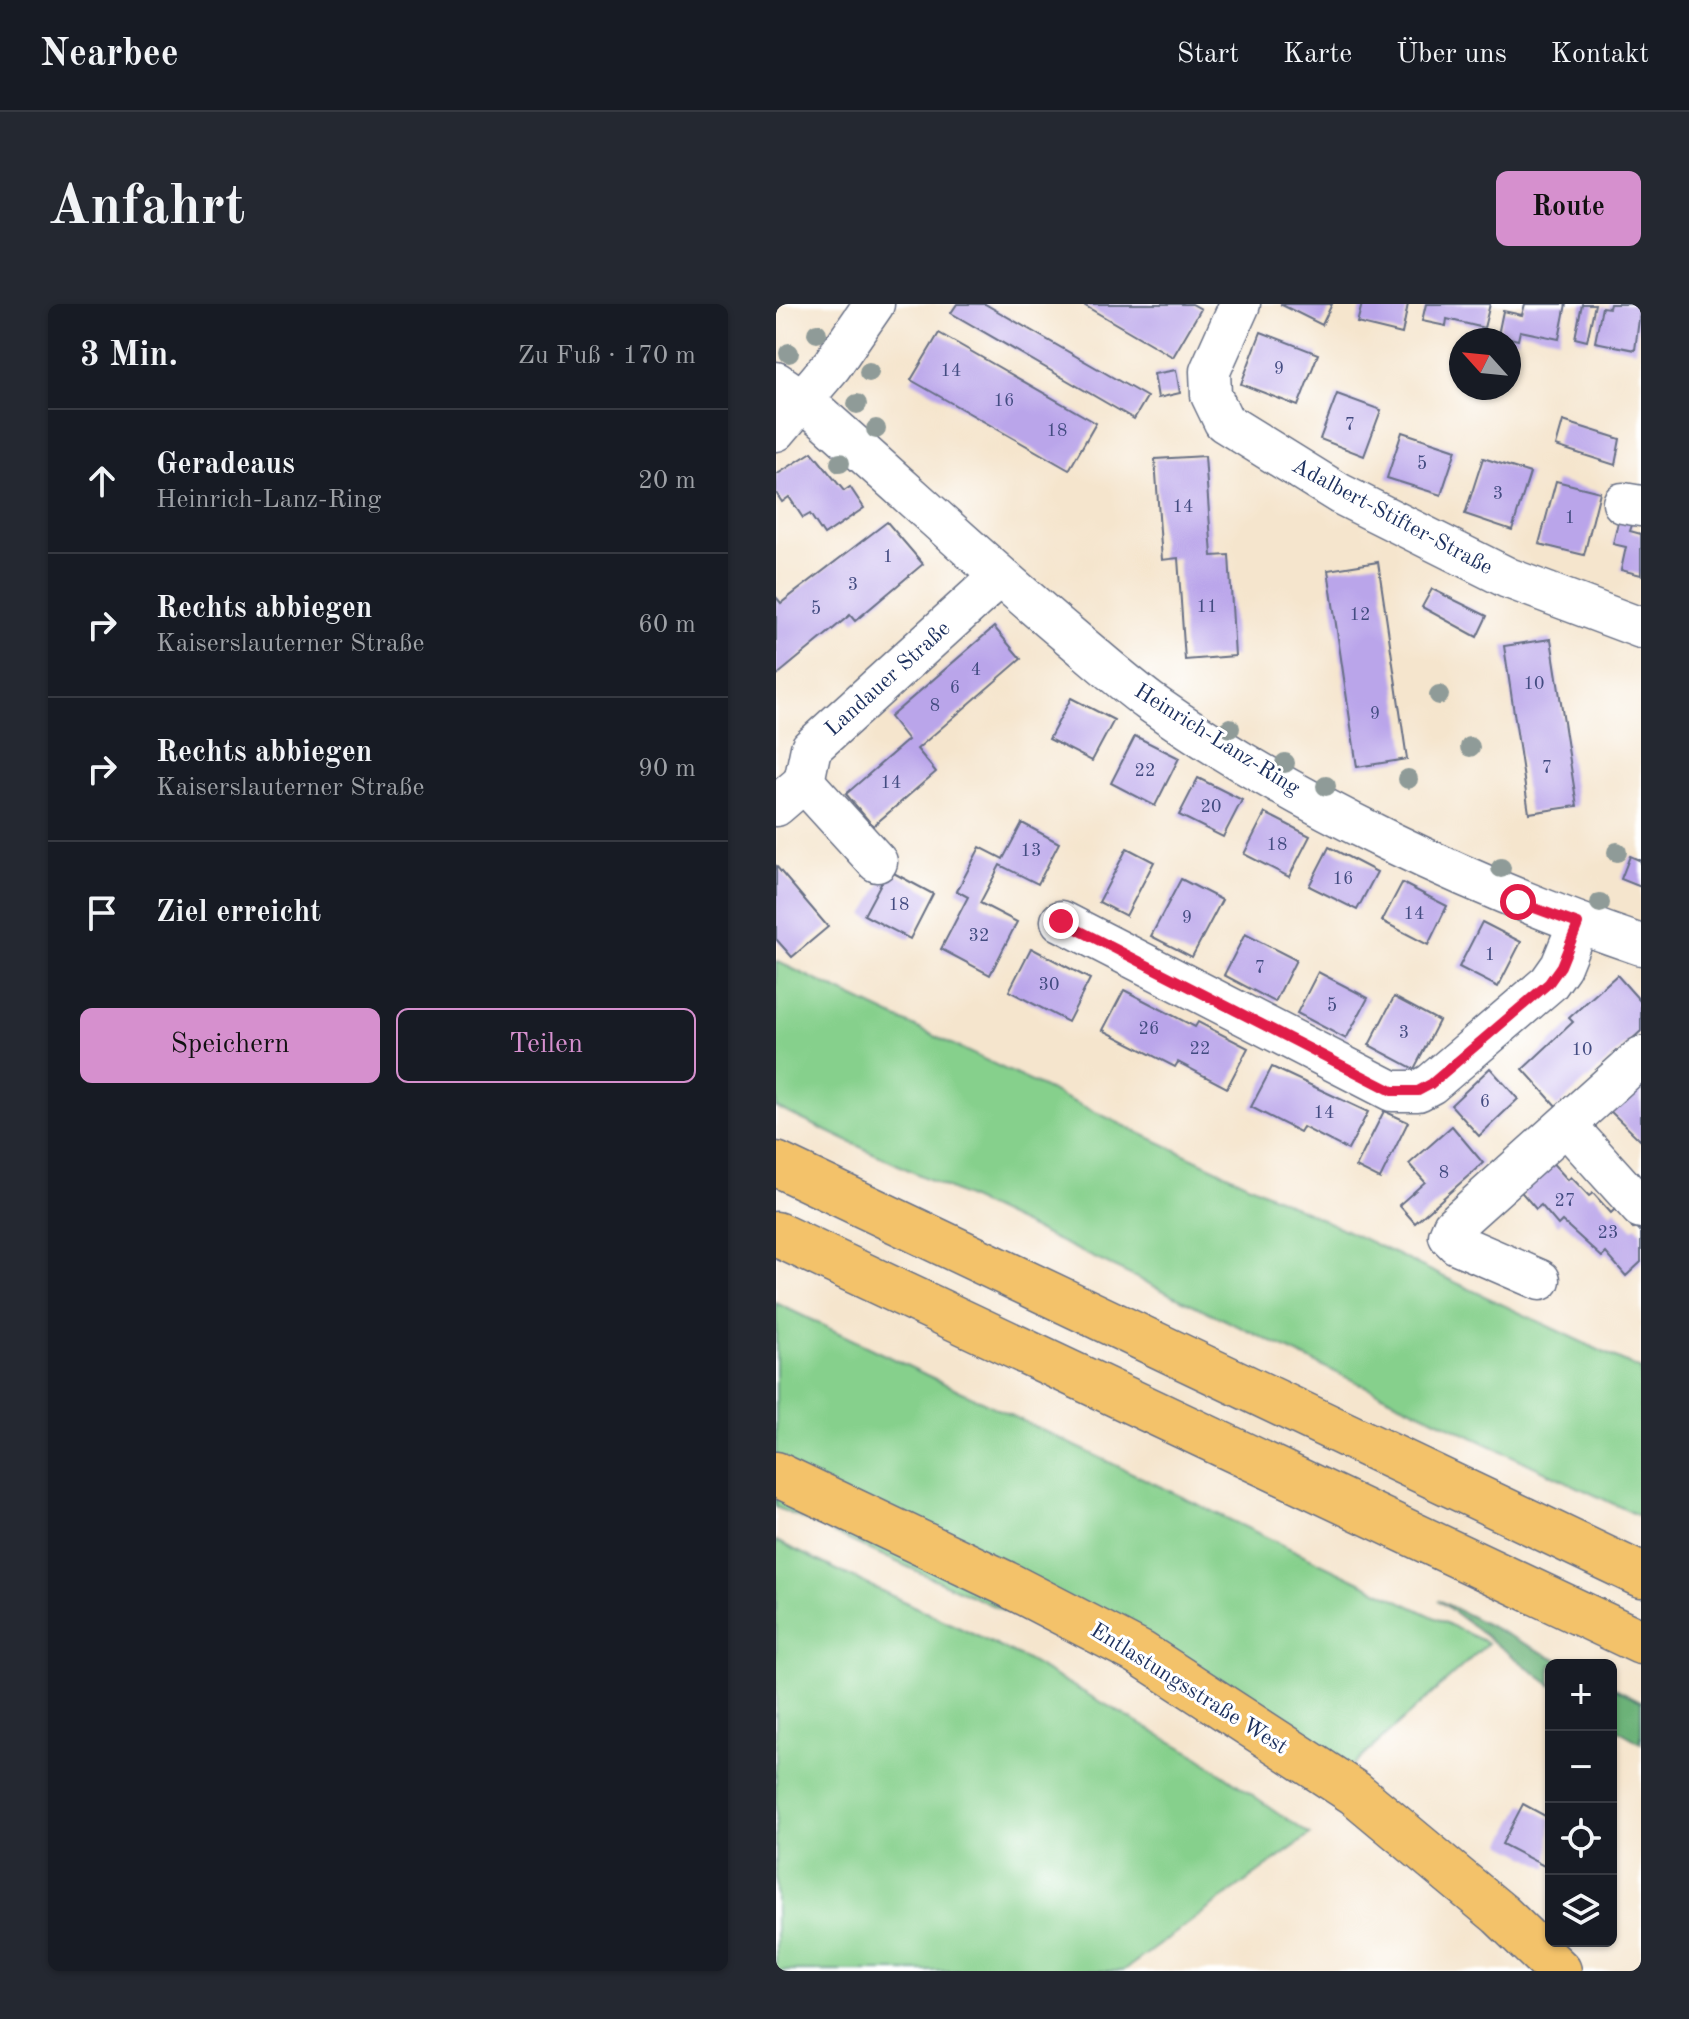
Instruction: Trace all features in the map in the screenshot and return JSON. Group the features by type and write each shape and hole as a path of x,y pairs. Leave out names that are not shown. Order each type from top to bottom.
{"main road":[{"path":"776,1164 1641,1575"},
{"path":"776,1234 1641,1642"},
{"name":"Entlastungsstraße West","path":"776,1474 1005,1583 1140,1653 1355,1793 1500,1914 1559,1971"},
{"path":"1548,1599 1641,1665"}],"street":[{"path":"776,431 790,391 874,304"},
{"name":"Adalbert-Stifter-Straße","path":"1240,304 1210,371 1211,395 1224,422 1340,494 1508,578 1641,628"},
{"name":"Heinrich-Lanz-Ring","path":"790,391 999,577 1150,702 1242,760 1335,812 1505,896 1641,945"},
{"name":"Landauer Straße","path":"877,862 790,794 811,748 999,577"},
{"path":"1061,921 1392,1091 1405,1093 1431,1084 1549,983 1561,966 1578,924"},
{"path":"1540,1280 1457,1244 1449,1236 1453,1226 1641,1057"},
{"path":"1566,1125 1641,1208"}],"green space":[{"path":"776,961 1641,1370 1641,1517 776,1107"},
{"path":"776,1303 1488,1643 1350,1768 776,1507"},
{"path":"776,1541 1023,1658 1195,1755 1310,1835 1123,1971 776,1971"},
{"path":"1438,1600 1556,1659 1545,1659 1545,1680"},
{"path":"1617,1689 1641,1701 1641,1743 1617,1729"}],"building":[{"path":"957,304 985,304 1147,397 1134,419 951,313"},
{"path":"1082,304 1192,304 1201,309 1173,357"},
{"path":"1280,304 1332,304 1322,325"},
{"path":"1362,304 1408,304 1402,334 1357,323"},
{"path":"1426,304 1490,304 1484,328 1447,319 1446,326 1422,321"},
{"path":"1525,304 1566,304 1559,339 1521,331 1521,328 1499,328 1503,311 1522,315"},
{"path":"1582,304 1595,304 1587,341 1575,338"},
{"path":"1610,304 1641,304 1635,350 1595,342 1602,307 1609,308"},
{"path":"1261,332 1318,354 1298,406 1241,384"},
{"path":"939,333 1096,423 1069,470 911,380"},
{"path":"1176,370 1180,393 1158,398 1154,374"},
{"path":"1337,394 1381,410 1364,456 1320,439"},
{"path":"1563,421 1620,439 1615,465 1556,446"},
{"path":"1402,432 1456,450 1441,495 1387,478"},
{"path":"812,452 844,491 850,487 864,508 824,535 810,514 803,518 789,497 782,502 776,493 776,475"},
{"path":"1205,456 1212,556 1229,555 1235,656 1185,660 1178,558 1162,560 1155,459"},
{"path":"1483,458 1530,473 1512,530 1465,514"},
{"path":"1556,481 1600,492 1584,555 1539,544"},
{"path":"1619,518 1633,522 1630,531 1641,534 1641,575 1621,570 1626,547 1613,544"},
{"path":"887,522 923,564 855,621 850,615 776,676 776,597 781,603"},
{"path":"1378,562 1407,759 1357,767 1328,570"},
{"path":"1432,589 1487,616 1477,637 1422,607"},
{"path":"994,627 1021,659 917,749 936,772 873,826 846,794 908,740 890,717"},
{"path":"1551,639 1577,806 1529,813 1504,646"},
{"path":"1071,698 1114,720 1092,761 1049,739"},
{"path":"1135,736 1179,758 1155,806 1111,783"},
{"path":"1198,778 1242,800 1223,837 1179,815"},
{"path":"1265,813 1310,836 1289,877 1244,854"},
{"path":"1022,823 1059,843 1038,884 1000,865 980,903 1017,922 990,975 941,949 968,897 957,891 980,847 1003,859"},
{"path":"1329,847 1377,872 1357,910 1309,886"},
{"path":"1127,848 1154,862 1126,916 1099,902"},
{"path":"1630,856 1641,861 1641,887 1621,879"},
{"path":"776,866 828,927 792,957 776,939"},
{"path":"888,870 933,894 910,939 864,915"},
{"path":"1181,879 1222,900 1192,957 1151,936"},
{"path":"1402,883 1447,906 1428,945 1382,921"},
{"path":"1482,922 1521,942 1498,987 1459,967"},
{"path":"1245,934 1296,960 1275,1002 1224,975"},
{"path":"1031,948 1090,979 1068,1022 1009,991"},
{"path":"1318,972 1368,998 1346,1039 1297,1013"},
{"path":"1617,975 1641,1002 1641,1031 1557,1107 1523,1069 1573,1022 1569,1018"},
{"path":"1124,990 1195,1027 1198,1022 1248,1048 1227,1088 1178,1062 1175,1067 1103,1030"},
{"path":"1394,997 1439,1021 1414,1069 1369,1045"},
{"path":"1272,1067 1368,1112 1348,1150 1303,1127 1300,1132 1251,1107"},
{"path":"1490,1068 1518,1099 1479,1136 1451,1105"},
{"path":"1636,1080 1641,1086 1641,1141 1606,1107"},
{"path":"1384,1111 1408,1122 1380,1179 1356,1167"},
{"path":"1452,1126 1483,1163 1415,1223 1399,1205 1425,1182 1409,1164"},
{"path":"1547,1157 1568,1180 1571,1177 1589,1196 1593,1193 1611,1213 1615,1209 1633,1229 1636,1226 1641,1232 1641,1262 1626,1276 1606,1253 1602,1257 1562,1221 1558,1225 1541,1205 1536,1209 1516,1186"},
{"path":"1523,1804 1545,1816 1545,1866 1502,1844"}],"route":[{"path":"1061,921 1392,1091 1405,1093 1431,1084 1549,983 1561,966 1578,924 1518,902"}]}
